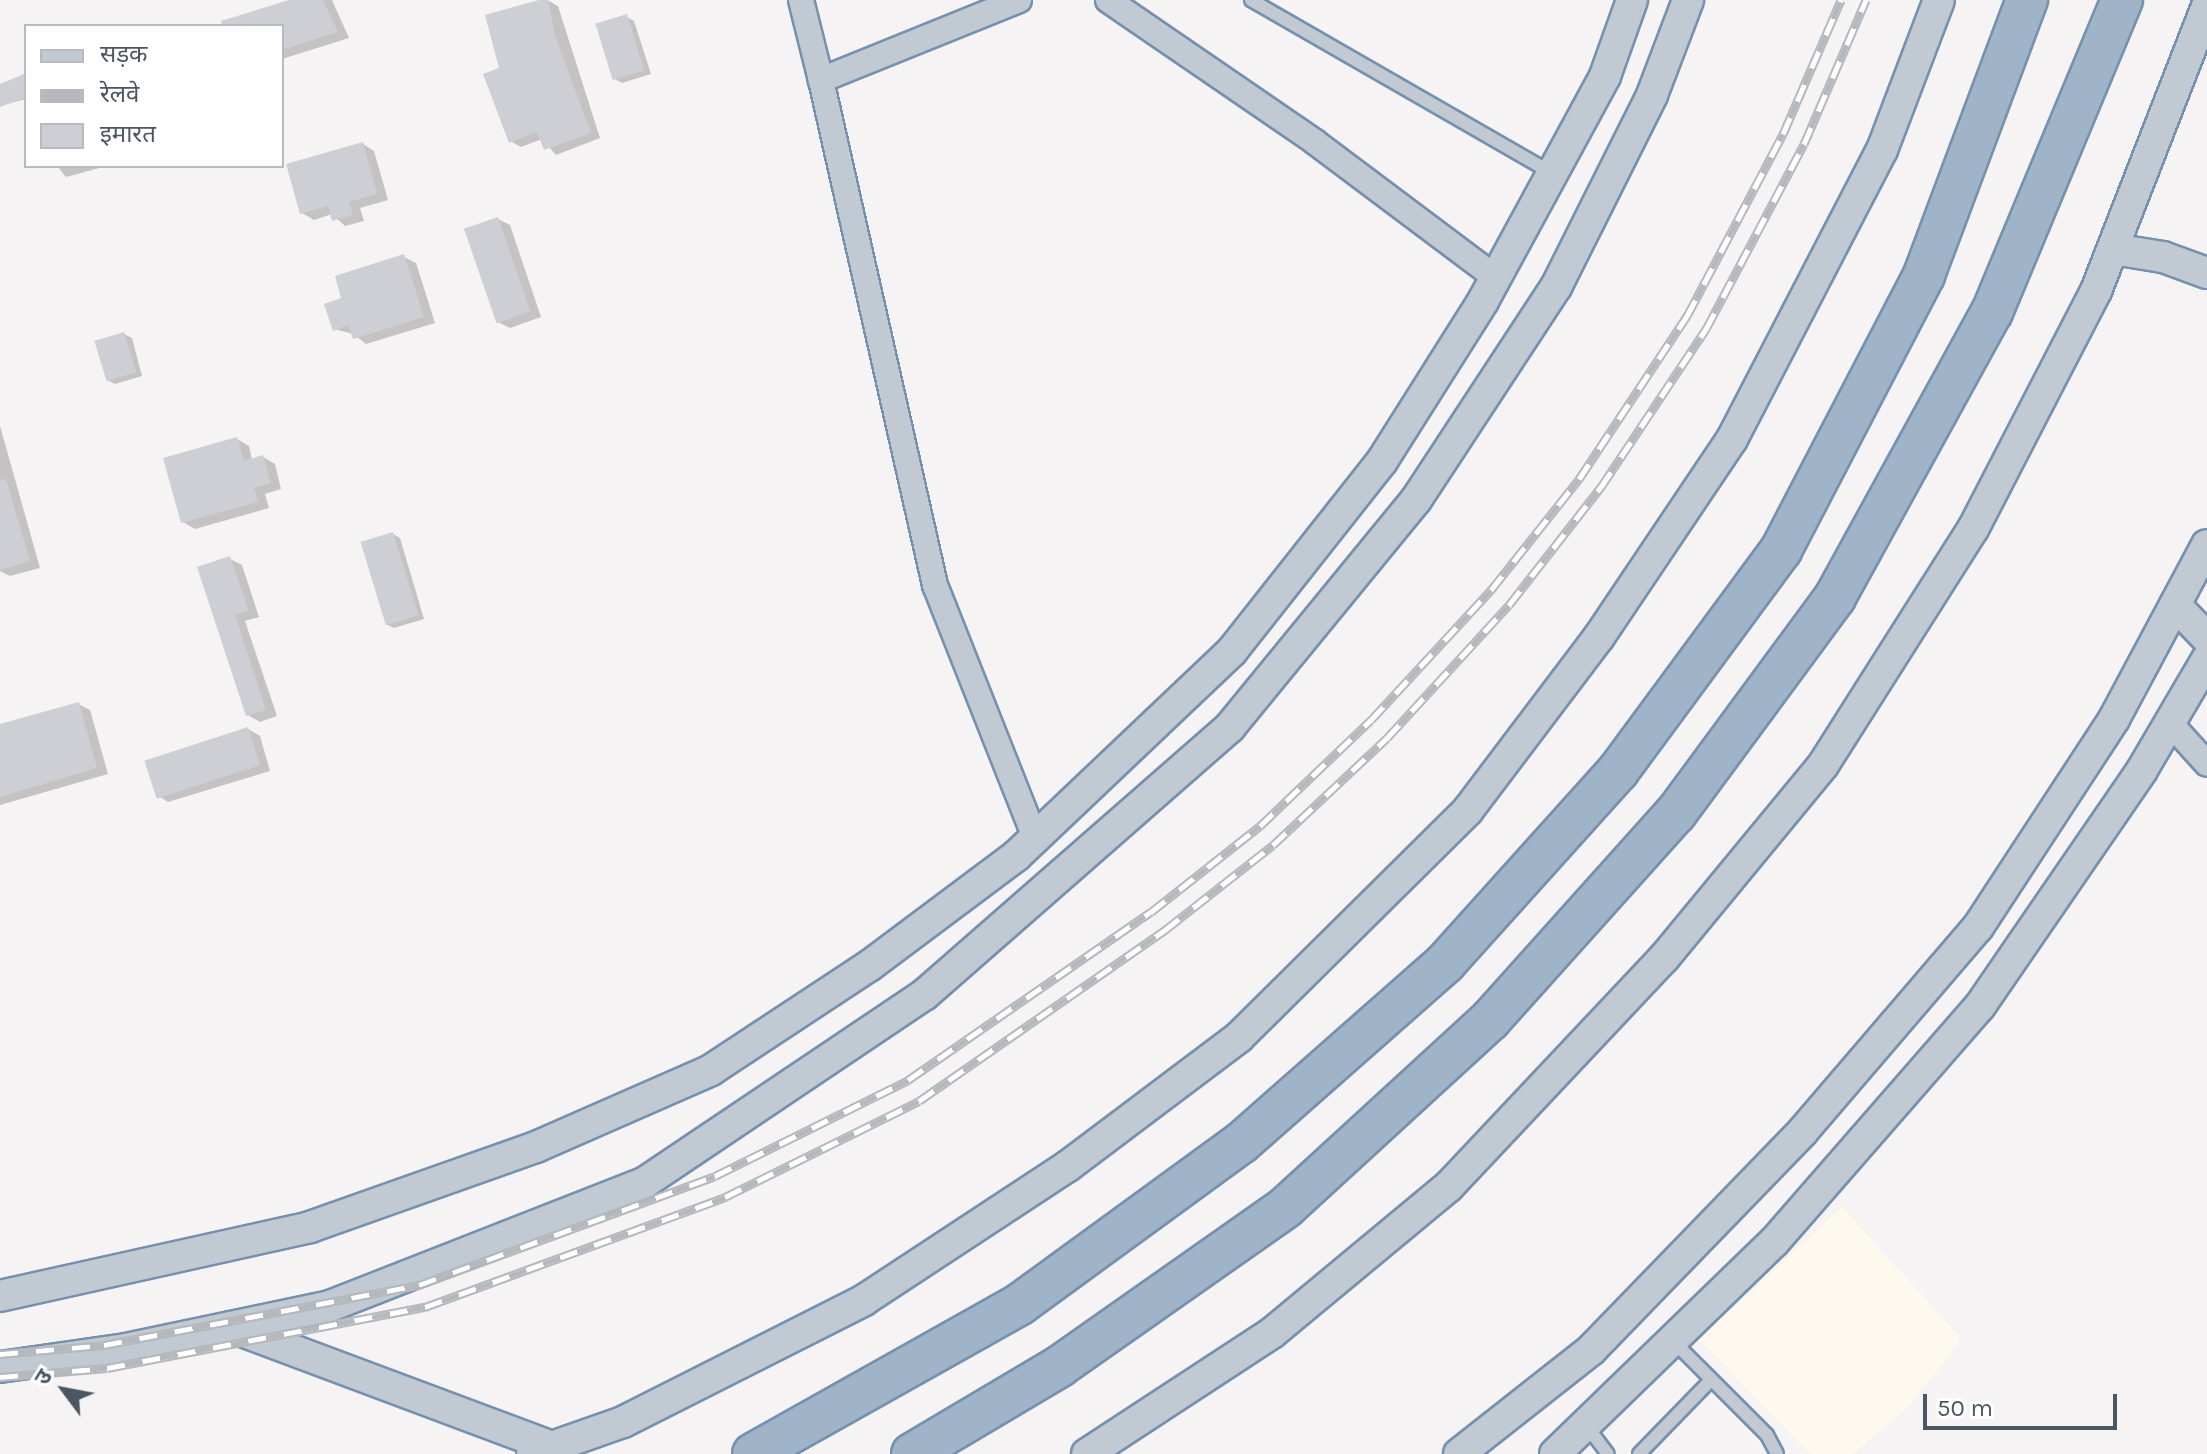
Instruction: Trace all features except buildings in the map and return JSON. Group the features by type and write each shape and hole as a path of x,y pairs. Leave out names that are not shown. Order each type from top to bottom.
{"highway":[{"path":"753,1454 1020,1304 1241,1143 1446,962 1618,771 1781,550 1924,275 2027,0"},
{"path":"912,1454 1060,1366 1286,1207 1490,1020 1676,813 1835,597 1992,312 2122,0"}],"street":[{"path":"801,0 935,585 1035,838"},
{"path":"821,80 1019,0"},
{"path":"1108,0 1315,142 1496,278"},
{"path":"0,1296 310,1227 536,1147 697,1077 869,966 1035,838 1232,651 1382,461 1496,278 1605,76 1632,0"},
{"path":"0,1367 230,1327 330,1306 644,1183 924,995 1230,727 1416,500 1556,287 1652,95 1688,0"},
{"path":"230,1327 542,1451 623,1422 864,1300 1068,1166 1239,1037 1468,810 1599,637 1732,439 1882,150 1939,0"},
{"path":"1087,1454 1272,1333 1448,1187 1664,958 1823,765 1973,529 2096,291 2207,7"},
{"path":"2113,249 2163,257 2207,273"},
{"path":"1461,1454 1591,1350 1803,1131 1978,927 2114,719 2207,545"},
{"path":"2175,605 2207,638"},
{"path":"1555,1454 1774,1242 1980,1006 2170,723 2207,659"},
{"path":"2170,723 2207,764"}],"lane":[{"path":"1251,0 1552,173"},
{"path":"1673,1341 1767,1435 1777,1454"},
{"path":"1639,1454 1711,1380"},
{"path":"1586,1425 1608,1454"}],"shaded area":[{"path":"1842,1207 1958,1335 1958,1344 1909,1406 1853,1454 1811,1454 1699,1340"}],"railway":[{"path":"0,1354 104,1345 419,1285 715,1176 908,1080 1151,912 1260,826 1371,720 1491,590 1579,479 1687,316 1783,134 1841,0"},
{"path":"0,1377 107,1368 425,1307 725,1197 919,1101 1165,930 1273,845 1387,738 1509,605 1601,487 1706,329 1804,144 1866,0"}]}
